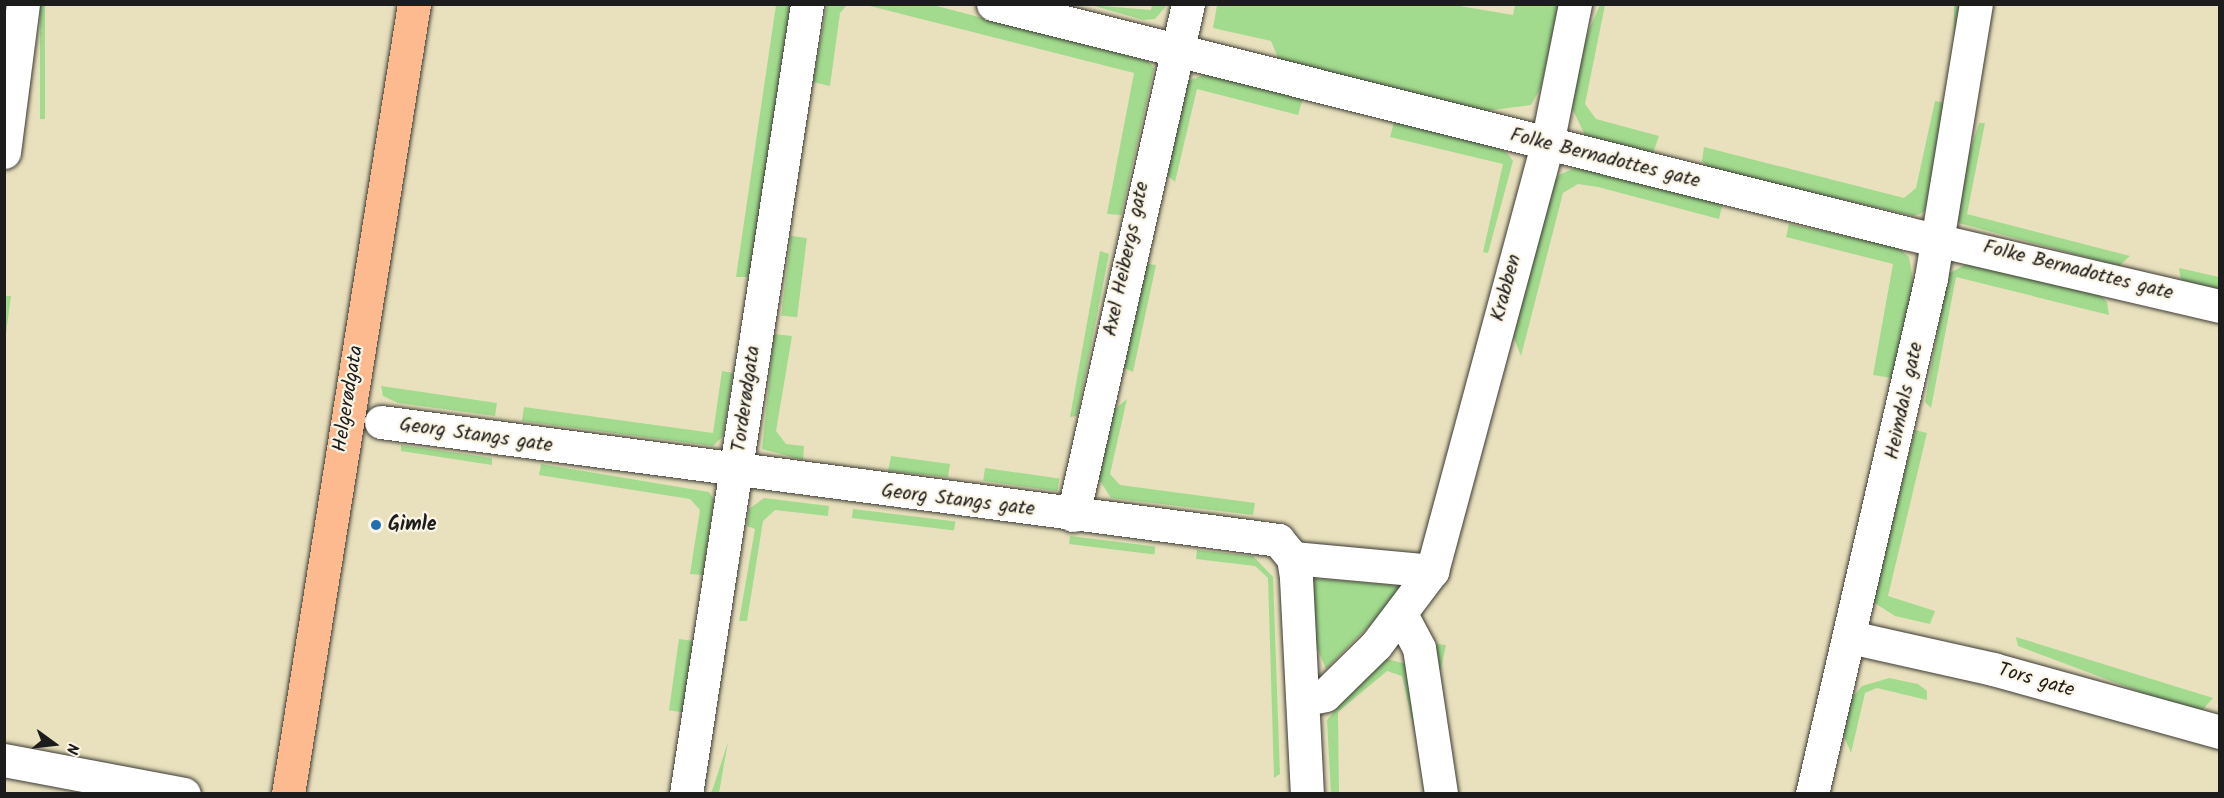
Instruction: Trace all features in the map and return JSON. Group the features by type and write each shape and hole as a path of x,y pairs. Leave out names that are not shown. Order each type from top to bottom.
{"main road":[{"name":"Helgerødgata","path":"288,794 414,4"}],"street":[{"path":"4,152 23,4"},
{"name":"Torderødgata","path":"686,794 807,4"},
{"name":"Folke Bernadottes gate","path":"993,4 1547,144 2220,306"},
{"name":"Axel Heibergs gate","path":"1073,515 1188,4"},
{"name":"Krabben","path":"1305,699 1325,695 1402,616 1432,571 1547,144 1575,4"},
{"name":"Heimdals gate","path":"1812,794 1901,424 1976,4"},
{"name":"Georg Stangs gate","path":"381,422 736,473 1278,540 1293,558"},
{"path":"1307,794 1305,699 1293,558 1432,571"},
{"path":"1402,616 1419,648 1441,794"},
{"name":"Tors gate","path":"1850,638 1993,669 2220,732"},
{"path":"4,760 184,794"}],"green space":[{"path":"1448,4 1513,15 1515,5 1559,5 1541,87 1531,105 1484,111 1279,60 1271,41 1213,28 1217,5"},
{"path":"40,5 45,5 45,119 40,119"},
{"path":"776,5 791,5 749,277 736,277"},
{"path":"827,5 847,5 840,13 830,86 813,82"},
{"path":"866,5 933,5 1148,61 1154,68 1121,215 1107,214 1134,73"},
{"path":"1091,5 1151,10 1152,5 1167,5 1155,19 1143,20"},
{"path":"1600,5 1605,5 1585,104 1596,119 1659,136 1653,153 1586,137 1568,100 1576,60"},
{"path":"1954,5 1966,5 1966,70 1954,70"},
{"path":"1209,73 1303,98 1298,115 1197,89 1175,182 1166,174 1185,82"},
{"path":"1935,101 1946,103 1927,203 1924,212 1914,216 1710,169 1702,161 1704,147 1904,198 1916,188"},
{"path":"1394,122 1496,146 1508,154 1513,161 1488,253 1483,252 1503,164 1390,137"},
{"path":"1979,123 1985,123 1967,214 2130,256 2119,266 1955,222 1962,176"},
{"path":"1579,166 1717,202 1722,206 1719,219 1598,187 1578,184 1563,193 1521,356 1511,331 1551,187 1559,175"},
{"path":"1789,224 1897,247 1909,257 1914,287 1898,379 1873,375 1893,264 1786,237"},
{"path":"791,236 807,238 797,317 781,315"},
{"path":"1100,251 1109,254 1077,416 1070,417"},
{"path":"1970,262 2099,294 2107,302 2109,315 1956,277 1931,408 1925,402 1948,274"},
{"path":"1139,263 1156,265 1133,372 1122,367"},
{"path":"2179,268 2219,277 2219,290 2181,280"},
{"path":"4,296 11,296 5,341"},
{"path":"774,334 792,336 776,431 786,444 804,446 803,460 762,449"},
{"path":"722,371 733,373 723,436 713,446 522,421 524,407 713,433"},
{"path":"381,386 497,403 495,416 398,403 383,396"},
{"path":"1127,399 1110,474 1120,485 1255,503 1253,515 1111,498 1097,476 1108,415"},
{"path":"1915,430 1927,433 1888,596 1935,611 1930,624 1895,616 1873,602"},
{"path":"401,445 492,458 492,465 401,451"},
{"path":"891,456 950,464 948,477 888,471"},
{"path":"541,464 709,492 714,500 703,575 690,574 700,510 690,499 539,475"},
{"path":"985,468 1059,478 1057,491 983,481"},
{"path":"764,498 829,506 828,516 775,510 763,521 747,621 739,621 755,529 747,526 749,509"},
{"path":"853,509 955,522 954,530 852,518"},
{"path":"1070,536 1155,546 1154,554 1069,544"},
{"path":"1197,550 1253,556 1273,577 1280,774 1274,778 1268,578 1255,566 1196,559"},
{"path":"1310,578 1400,586 1386,609 1326,669 1316,645"},
{"path":"2016,637 2213,698 2199,714 2018,646"},
{"path":"679,639 693,641 683,712 669,710"},
{"path":"1436,644 1446,645 1440,673 1448,769"},
{"path":"1387,659 1406,664 1429,793 1402,676 1387,671 1338,712 1339,793 1331,793 1327,720 1372,666"},
{"path":"1889,678 1918,684 1927,691 1927,700 1877,688 1865,693 1851,753 1843,734 1851,699 1862,686"},
{"path":"728,742 719,793 711,793 714,785"}],"place":[{"name":"Gimle","path":"376,525"}]}
